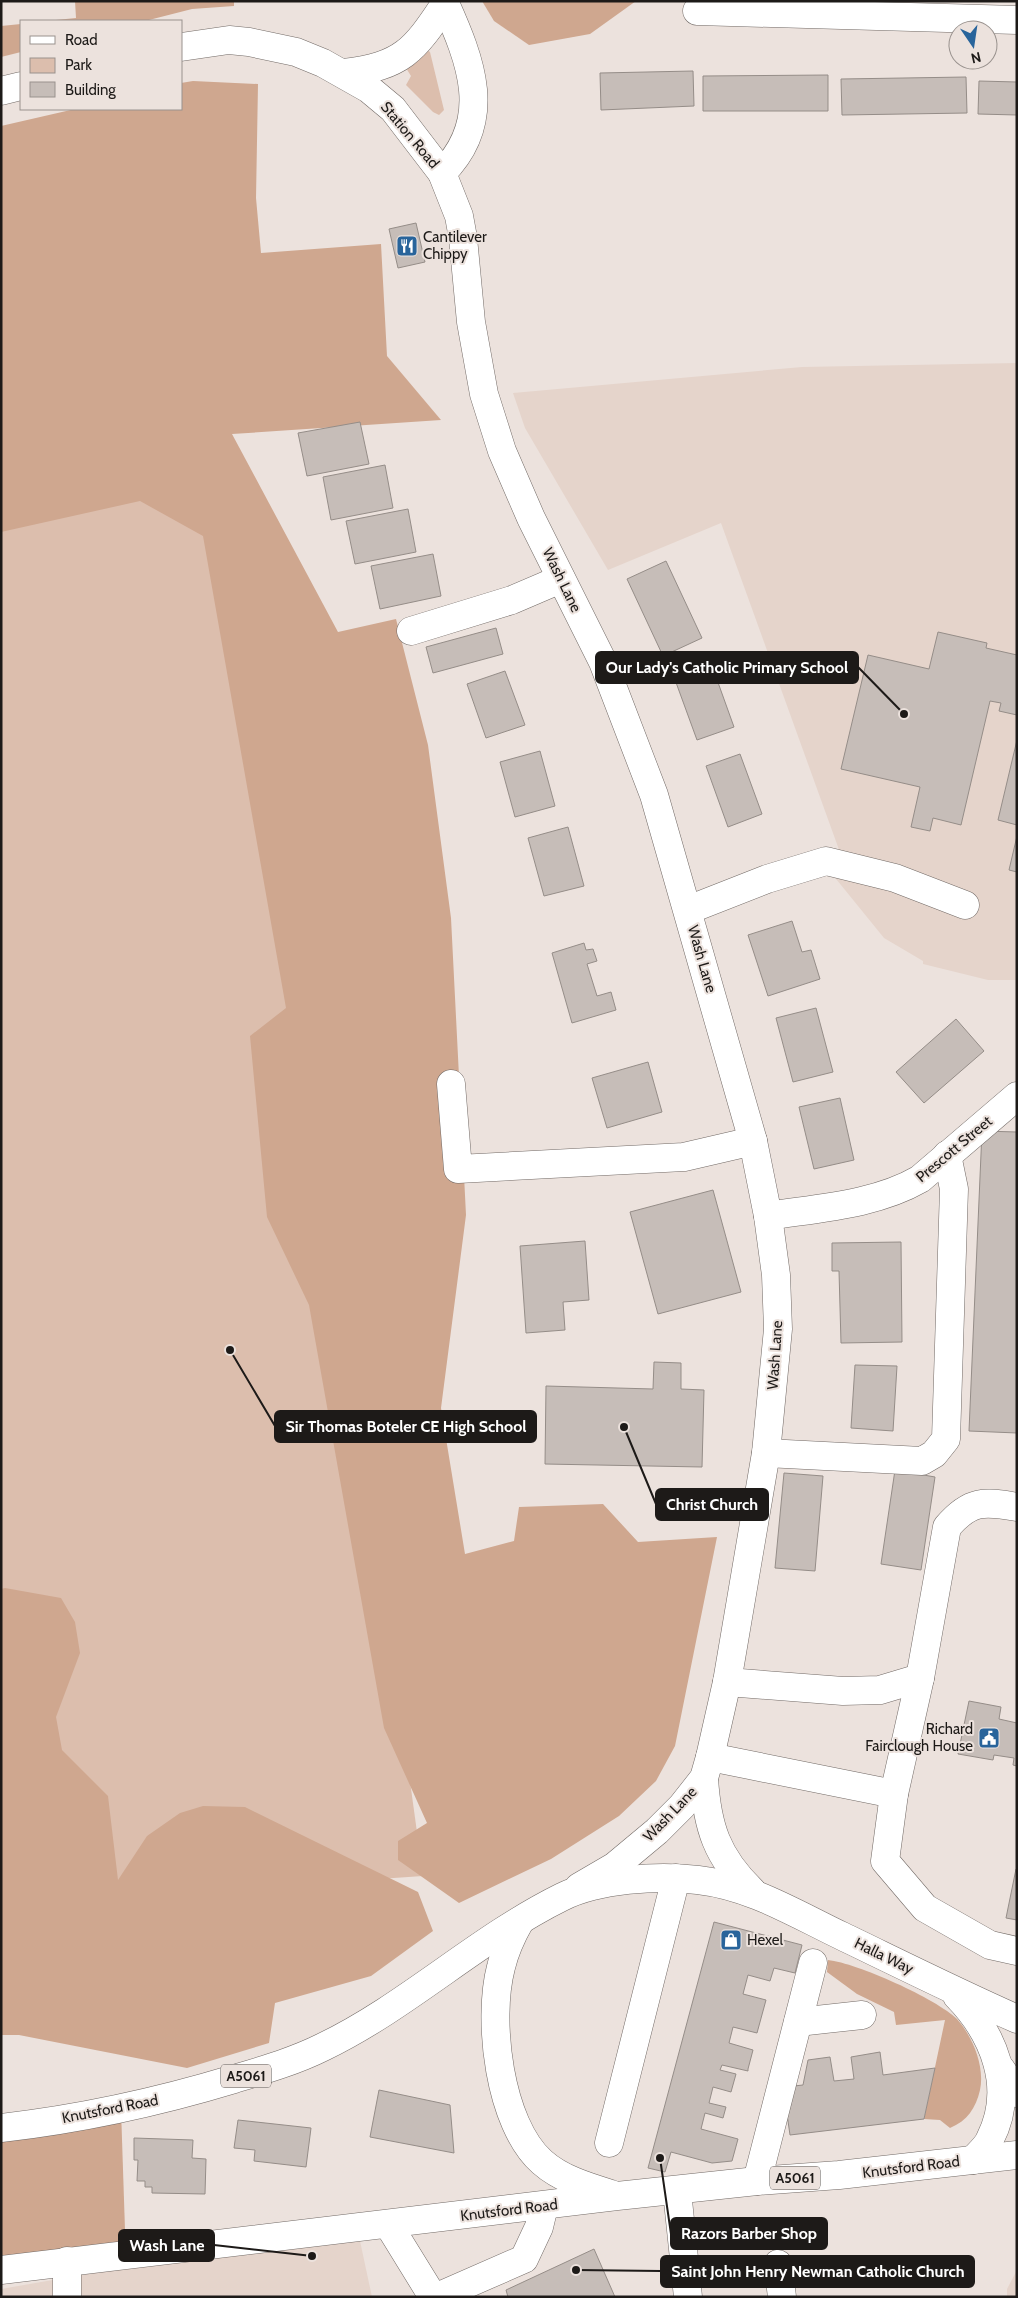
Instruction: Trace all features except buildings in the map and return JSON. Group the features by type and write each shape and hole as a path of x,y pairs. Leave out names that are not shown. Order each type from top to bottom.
{"main road":[{"path":"344,73 379,67 405,55 417,44 445,2"},
{"path":"442,173 455,160 463,147 475,103 467,59 445,2"},
{"path":"697,11 759,7 1017,20"},
{"name":"Station Road","path":"182,47 229,40 249,42 296,52 344,73 368,88 392,109 442,173"},
{"path":"1,91 20,86"},
{"name":"Wash Lane","path":"442,173 459,216 464,238 471,322 484,394 502,451 516,485 603,662 654,795 753,1141 768,1216 776,1274 778,1329 766,1453 728,1682 707,1768 682,1806 657,1831 615,1866 564,1896"},
{"path":"411,631 512,600 562,579"},
{"path":"688,910 766,879 826,861 895,878 965,905"},
{"path":"451,1084 458,1169 684,1157 753,1141"},
{"name":"Prescott Street","path":"768,1216 855,1201 894,1192 920,1179 1017,1096"},
{"path":"766,1453 922,1461 934,1454 946,1439 954,1189 947,1156"},
{"path":"1017,1507 990,1502 972,1506 957,1515 947,1527 920,1678 894,1794 885,1861 924,1908 990,1945 1017,1951"},
{"path":"728,1682 843,1691 880,1690 920,1678"},
{"path":"707,1768 894,1794"},
{"name":"Halla Way","path":"707,1768 705,1800 716,1844 728,1865 752,1891"},
{"path":"609,2143 676,1878"},
{"name":"Halla Way","path":"676,1878 698,1880 752,1891 950,1989 1017,2019"},
{"name":"Knutsford Road","path":"1,2128 121,2109 201,2089 258,2072 320,2048 365,2025 413,1995 497,1933 564,1896 618,1882 676,1878"},
{"name":"A5061","path":"520,1921 506,1949 500,1967 497,1993 499,2056 504,2095 521,2135 542,2162 559,2174 580,2184 617,2196"},
{"path":"757,2181 813,1963"},
{"name":"A5061","path":"950,1989 970,2009 985,2032 1001,2069 1000,2094 995,2125 990,2140 973,2160"},
{"path":"798,2022 862,2015"},
{"path":"1001,2069 1017,2093"},
{"name":"Knutsford Road","path":"1,2270 617,2196 757,2181 838,2176 1017,2155"},
{"path":"677,2191 688,2297"},
{"path":"437,2297 524,2259 539,2227 544,2206"},
{"path":"388,2224 433,2297"},
{"path":"67,2261 67,2297"},
{"path":"778,2264 782,2297"}],"shaded area":[{"path":"75,1 234,1 234,6 192,9 149,20 56,20 76,18"},
{"path":"482,1 636,1 590,34 529,45 494,21"},
{"path":"20,24 20,52 1,57 1,26"},
{"path":"193,81 258,84 256,198 261,253 381,244 387,356 441,420 232,434 338,632 396,619 428,745 451,918 466,1215 441,1408 465,1554 514,1541 519,1507 603,1504 638,1542 717,1537 675,1746 656,1781 619,1816 551,1859 459,1903 398,1860 398,1841 427,1823 384,1728 309,1305 267,1217 250,1036 286,1008 203,536 140,501 1,532 1,126 71,110 182,110 182,83"},
{"path":"1017,363 1017,980 988,980 923,964 923,961 884,938 828,869 842,858 721,523 608,570 525,428 513,393 802,367"},
{"path":"5,1588 61,1598 75,1622 80,1653 56,1717 62,1750 108,1796 118,1880 147,1836 180,1813 203,1806 245,1807 418,1892 433,1931 371,1976 275,2003 269,2043 187,2068 19,2035 1,2035 1,1589"},
{"path":"828,1960 858,1968 896,1983 932,2002 957,2019 973,2043 981,2072 980,2090 976,2103 966,2118 950,2128 940,2120 924,2119 945,2020 896,2025 894,2012 857,1994 827,1972"},
{"path":"121,2109 125,2230 120,2255 1,2270 1,2128"},
{"path":"357,2227 372,2297 1,2297 1,2289"},
{"path":"1017,2270 1017,2297 1007,2297 1007,2289"}],"green space":[{"path":"427,50 430,52 444,110 439,115 433,112 406,85 411,76 406,68"},
{"path":"119,462 208,513 251,623 423,1876 1,1905 1,487"}],"place":[{"name":"Cantilever Chippy","path":"407,246"},
{"name":"Our Lady's Catholic Primary School","path":"904,714"},
{"name":"Sir Thomas Boteler CE High School","path":"230,1350"},
{"name":"Christ Church","path":"624,1427"},
{"name":"Richard Fairclough House","path":"989,1738"},
{"name":"Hexel","path":"731,1940"},
{"name":"Razors Barber Shop","path":"660,2158"},
{"name":"Wash Lane","path":"312,2256"},
{"name":"Saint John Henry Newman Catholic Church","path":"576,2270"}]}
